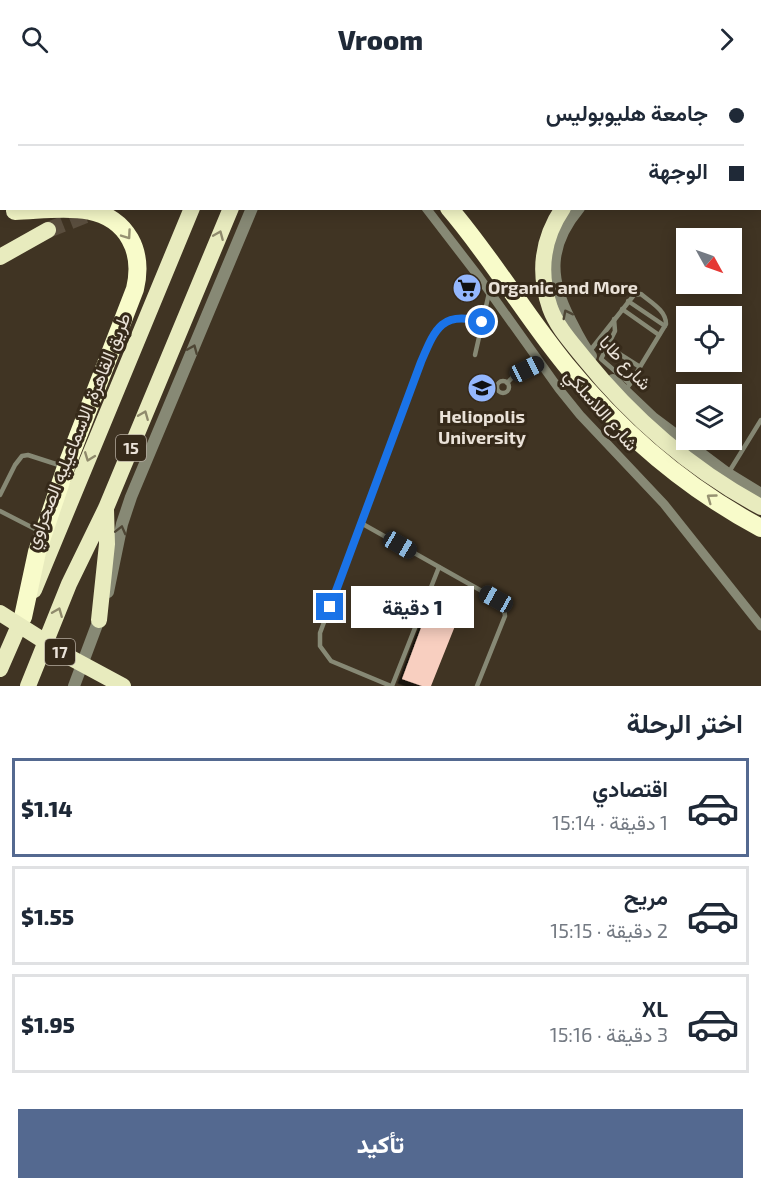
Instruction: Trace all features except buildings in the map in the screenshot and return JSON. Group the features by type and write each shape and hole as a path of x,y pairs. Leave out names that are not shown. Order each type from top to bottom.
{"highway":[{"path":"23,617 37,552 66,467 135,289 137,254 126,232 103,214 80,210"},
{"name":"طريق القاهرة, الاسماعيليه الصحراوي","path":"0,669 2,650 23,617 191,210"},
{"name":"15","path":"28,686 69,584 106,508 230,210"},
{"path":"451,210 473,237 566,365 615,419 665,464 718,503 761,528"},
{"path":"562,210 547,238 544,256 544,284 551,310 559,327 584,358 649,422 710,474 761,507"},
{"path":"0,257 48,230"},
{"path":"99,620 107,544 106,508"},
{"name":"17","path":"0,613 71,658 123,686"}],"street":[{"path":"74,686 99,620 112,576 118,538 129,504 251,210"},
{"name":"شارع اللاسلكي","path":"428,210 580,415 664,504 761,626"},
{"name":"شارع طابا","path":"577,210 561,237 555,253 554,271 556,288 562,304 589,353 627,388 649,422 761,494"}],"lane":[{"path":"475,354 490,291"},
{"path":"589,353 614,319 634,295 641,294 663,313 666,319 665,326 627,388 601,361 600,357 615,331 614,319"},
{"path":"628,301 665,326"},
{"path":"622,309 659,335"},
{"path":"439,567 391,686 331,661 320,646 320,633 421,362 435,332 447,321 463,318 482,322"},
{"path":"607,346 640,367"},
{"path":"507,382 539,362"},
{"path":"728,474 761,420"},
{"path":"0,495 22,456 28,455 66,467"},
{"path":"0,511 44,534"},
{"path":"361,523 496,599 504,608 505,616 477,686"}],"tunnel":[{"path":"48,230 99,210"}],"place":[{"name":"Organic and More","path":"467,288"},
{"name":"Heliopolis University","path":"482,388"}],"route":[{"path":"330,607 431,339 440,325 455,318 482,322"}]}
